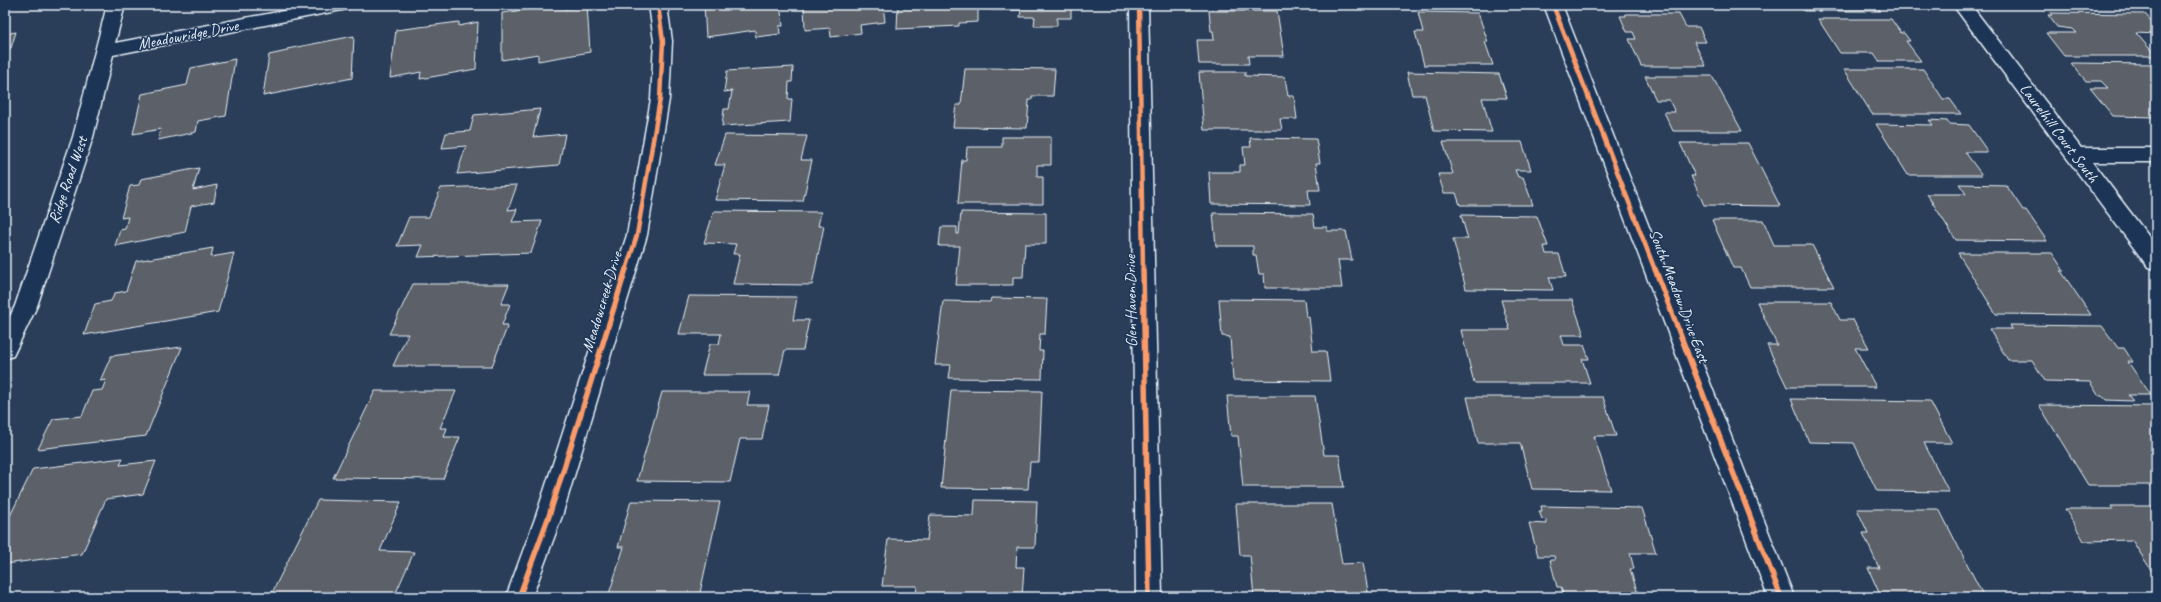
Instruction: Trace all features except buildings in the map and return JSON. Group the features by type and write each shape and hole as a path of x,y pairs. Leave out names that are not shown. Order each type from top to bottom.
{"street":[{"name":"Ridge Road West","path":"5,350 26,306 83,138 116,5"},
{"name":"Meadowridge Drive","path":"105,51 342,5"},
{"name":"Meadowcreek Drive","path":"519,597 549,516 636,235 660,99 663,41 658,5"},
{"name":"Glen Haven Drive","path":"1139,5 1149,597"},
{"name":"South Meadow Drive East","path":"1553,5 1781,597"},
{"name":"Laurelhill Court South","path":"1962,5 2156,261"},
{"path":"2076,155 2156,155"}],"cycle path":[{"path":"519,597 549,516 637,235 660,99 663,41 658,5"},
{"path":"1139,5 1149,597"},
{"path":"1553,5 1781,597"}]}
